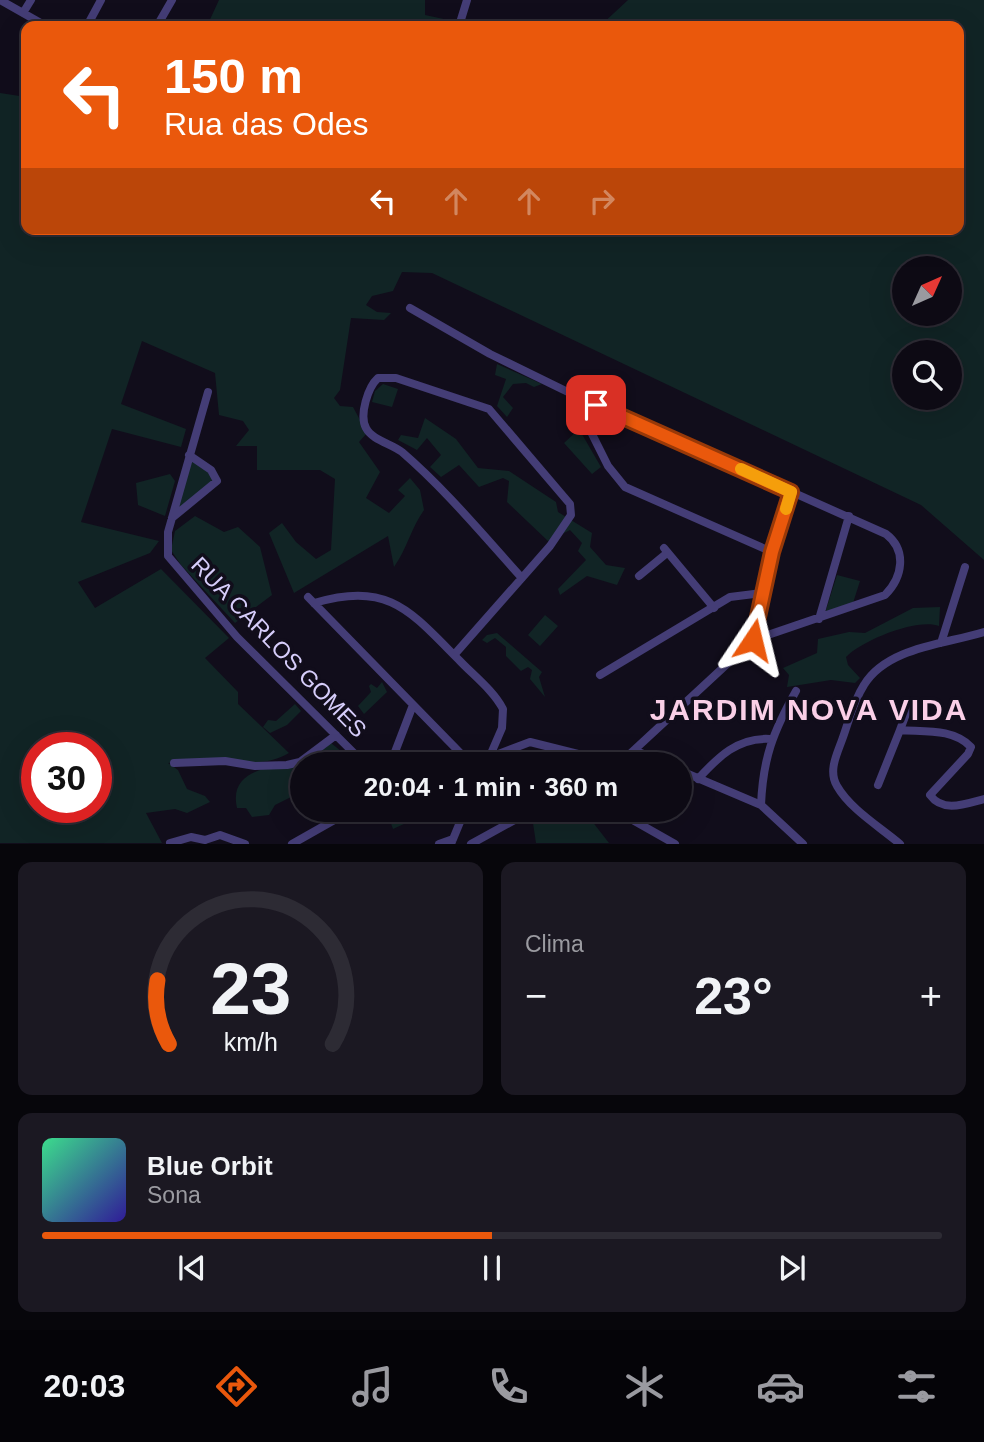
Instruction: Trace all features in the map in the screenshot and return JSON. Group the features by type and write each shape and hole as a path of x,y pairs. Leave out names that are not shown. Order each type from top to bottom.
{"street":[{"path":"0,0 37,21"},
{"path":"23,13 30,0"},
{"path":"90,21 101,0"},
{"path":"161,21 172,0"},
{"path":"461,21 467,0"},
{"path":"410,308 489,354 572,394 849,516 886,534 898,544 902,555 897,576 890,589 878,599 753,640 633,752"},
{"path":"454,655 522,578 566,523 571,510 566,497 489,409 396,378 378,378 370,389 365,409 364,424 368,432 398,449 418,467 522,578"},
{"name":"RUA CARLOS GOMES","path":"208,392 166,545 171,562 237,637 353,752"},
{"path":"572,394 608,466 625,487 772,552"},
{"path":"172,518 217,481 211,470 189,455"},
{"path":"753,640 772,552 791,492"},
{"path":"820,619 849,516"},
{"path":"639,576 666,550 714,608"},
{"path":"941,643 965,567"},
{"path":"600,675 734,595 762,593"},
{"path":"459,752 311,600 346,596 397,603 425,625 503,709 502,728 491,752"},
{"path":"901,844 843,794 834,781 833,765 853,706 872,675 903,655 984,632"},
{"path":"761,805 770,739 796,691"},
{"path":"878,785 910,704"},
{"path":"395,752 413,705"},
{"path":"900,730 938,731 971,747 968,754 930,795 935,803 944,806 984,799"},
{"path":"174,763 225,761 255,766 287,765 300,762 336,735"},
{"path":"698,779 738,744 757,738 770,739"},
{"path":"508,752 530,742 570,752"},
{"path":"635,750 639,752"},
{"path":"692,776 761,805 803,844"},
{"path":"292,844 331,822"},
{"path":"439,844 452,841 461,822"},
{"path":"471,844 511,822"},
{"path":"637,822 676,844"},
{"path":"170,843 191,837 207,841 220,835 245,844"}],"green space":[{"path":"219,0 425,0 425,15 453,21 209,21"},
{"path":"628,0 984,0 984,560 921,505 432,273 402,272 393,291 372,296 366,305 377,312 391,313 384,320 351,318 340,390 334,398 340,406 353,407 367,433 359,442 380,472 366,498 389,513 405,496 398,490 410,478 420,490 424,510 394,567 388,536 294,593 269,533 282,523 296,542 316,559 331,550 335,479 320,470 257,470 257,446 236,446 249,430 243,421 219,415 215,373 142,341 121,404 186,429 181,447 112,429 81,522 159,541 150,553 78,582 95,608 161,569 229,638 205,658 238,692 238,704 289,753 273,760 257,762 217,760 168,763 178,770 187,789 205,796 210,802 187,813 175,809 146,813 162,843 0,843 0,93 21,96 21,235 964,235 964,21 605,21"},
{"path":"497,364 542,384 534,387 526,383 513,384 503,397 513,408 507,417 497,406 506,379 495,375"},
{"path":"383,384 398,389 392,407 372,402 375,391"},
{"path":"425,418 456,439 478,468 509,471 556,502 558,512 592,533 590,547 606,565 625,568 617,585 587,576 560,595 558,589 586,560 578,551 582,543 570,530 548,541 507,502 509,481 503,478 479,487 459,465 441,477 430,467 441,455 427,438 417,450 398,440 401,435 418,438"},
{"path":"579,429 601,467 592,474 564,443"},
{"path":"189,455 207,466 217,481 172,518"},
{"path":"170,474 175,481 165,516 138,505 136,483"},
{"path":"195,516 224,532 238,527 260,547 272,595 235,623 181,565 171,550 175,531"},
{"path":"837,575 860,581 853,603 825,613"},
{"path":"940,607 939,626 918,625 891,632 854,650 846,657 848,665 860,678 855,683 831,680 787,687 789,675 783,668 817,653 818,639 849,632 865,633 913,608"},
{"path":"545,615 558,626 540,646 528,635"},
{"path":"497,633 542,672 539,677 545,697 530,679 532,670 528,667 521,671 506,656 506,647 495,638 487,643 482,640 487,635"},
{"path":"382,682 387,692 364,714 358,706 371,692 369,686 371,684 377,688"},
{"path":"295,704 301,711 287,725 270,733 263,727 268,720 276,721"},
{"path":"331,743 342,752 321,752"},
{"path":"290,762 290,798 275,805 269,815 252,817 246,808 237,808 236,796 244,779 260,770"},
{"path":"390,822 408,822 393,829"},
{"path":"533,822 593,822 609,843 536,843"}],"slow traffic":[{"path":"741,469 791,492 786,509"}],"district":[{"name":"JARDIM NOVA VIDA","path":"809,710"}],"route":[{"path":"596,405 791,492 772,552 753,640"}]}
